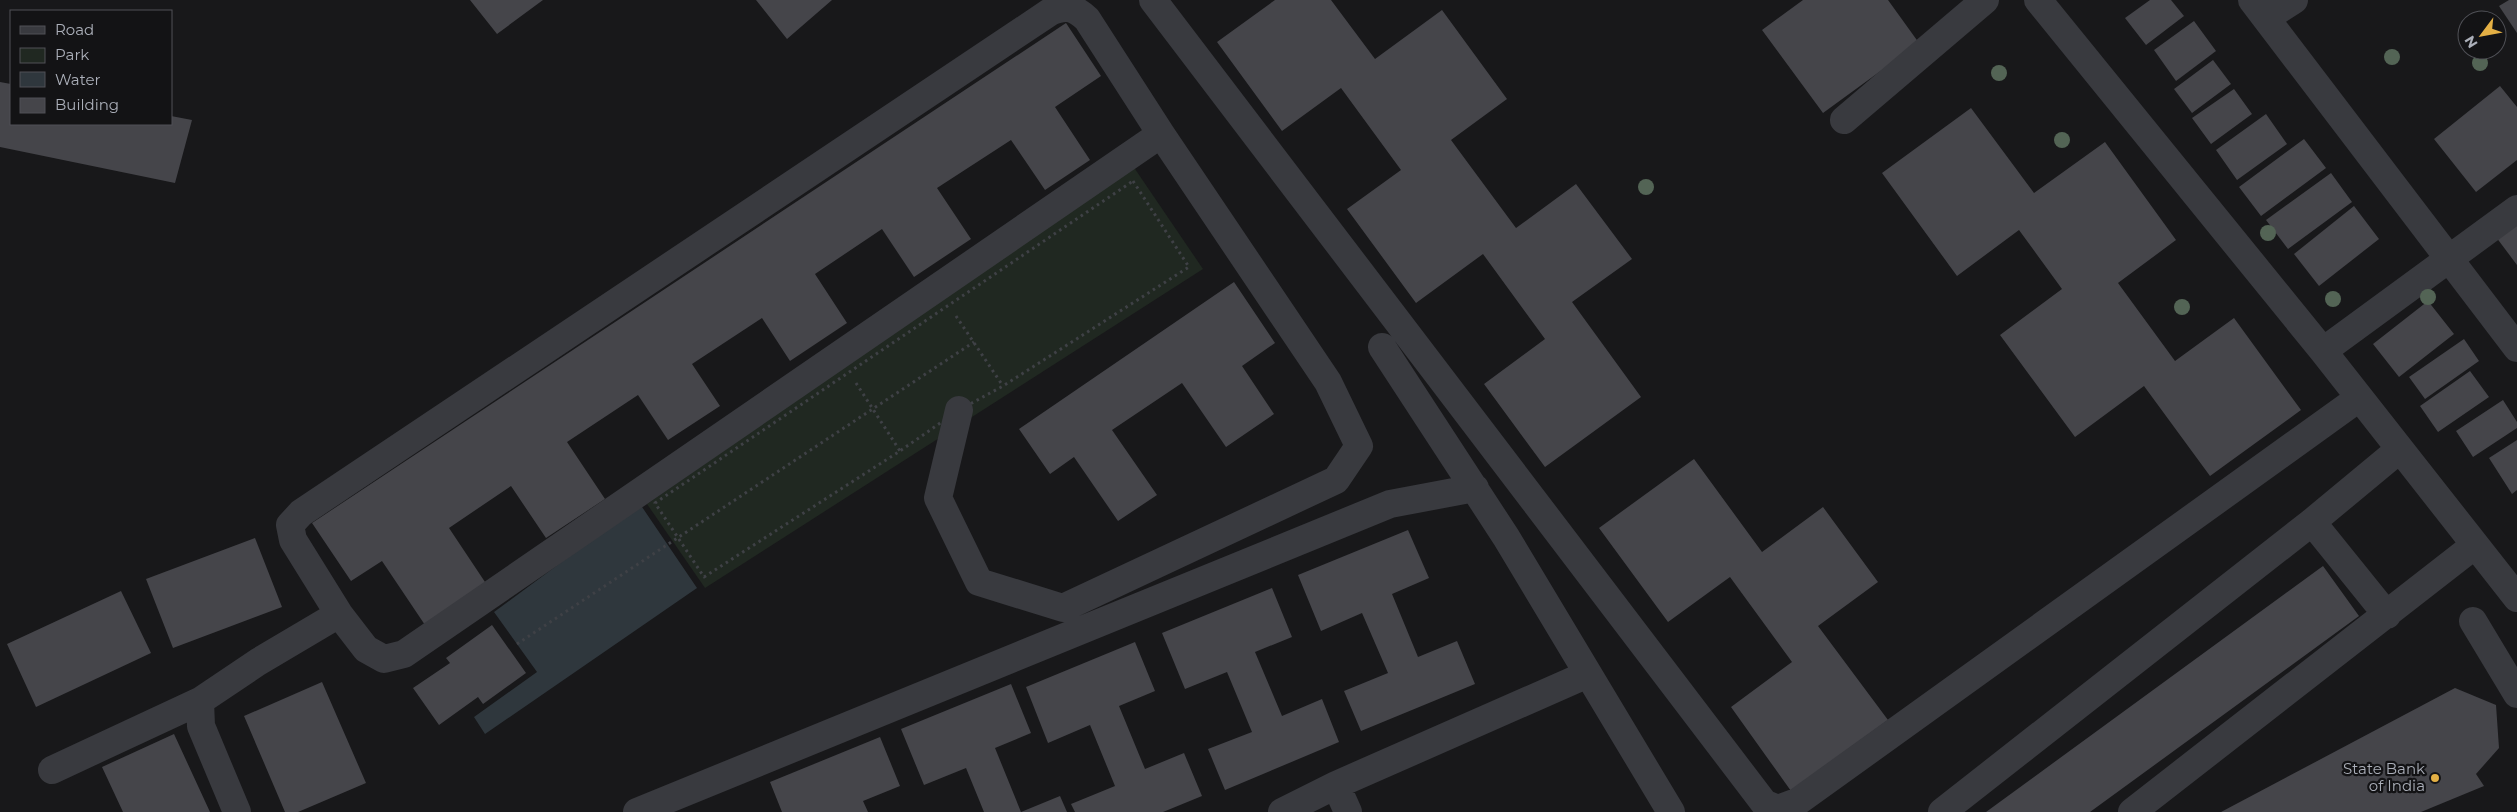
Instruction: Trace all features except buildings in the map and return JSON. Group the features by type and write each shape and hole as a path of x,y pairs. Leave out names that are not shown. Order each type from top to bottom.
{"street":[{"path":"1153,0 1764,803 1778,808 1797,802 2359,398"},
{"path":"1844,120 1985,0"},
{"path":"2038,0 2323,351 2517,598"},
{"path":"2294,0 2259,9 2517,348"},
{"path":"959,410 938,498 979,582 1062,608 1336,480 1359,446 1328,382 1161,134 1087,19 1076,8 1063,6 1050,12 301,513 290,525 293,540 338,614 366,649 384,658 404,654 1161,134"},
{"path":"2323,351 2517,209"},
{"path":"1382,347 1506,537 1671,812"},
{"path":"1942,812 2312,522 2400,449"},
{"path":"638,812 1390,504 1475,488"},
{"path":"2312,522 2387,614"},
{"path":"2132,812 2475,544"},
{"path":"52,770 200,713 258,662 338,614"},
{"path":"2473,621 2517,694"},
{"path":"1282,812 1336,785 1588,674"},
{"path":"200,713 237,812"},
{"path":"1336,785 1348,812"}],"path":[{"path":"1133,181 1189,267 1003,386 959,410 900,451 704,577 655,503 1133,181"},
{"path":"949,304 1003,386"},
{"path":"517,644 679,539 974,342"},
{"path":"848,372 900,451"}],"green space":[{"path":"1133,166 1203,269 705,588 647,504"}],"water":[{"path":"640,504 697,588 485,734 474,717 537,672 494,612"}],"place":[{"name":"State Bank of India","path":"2435,778"}]}
